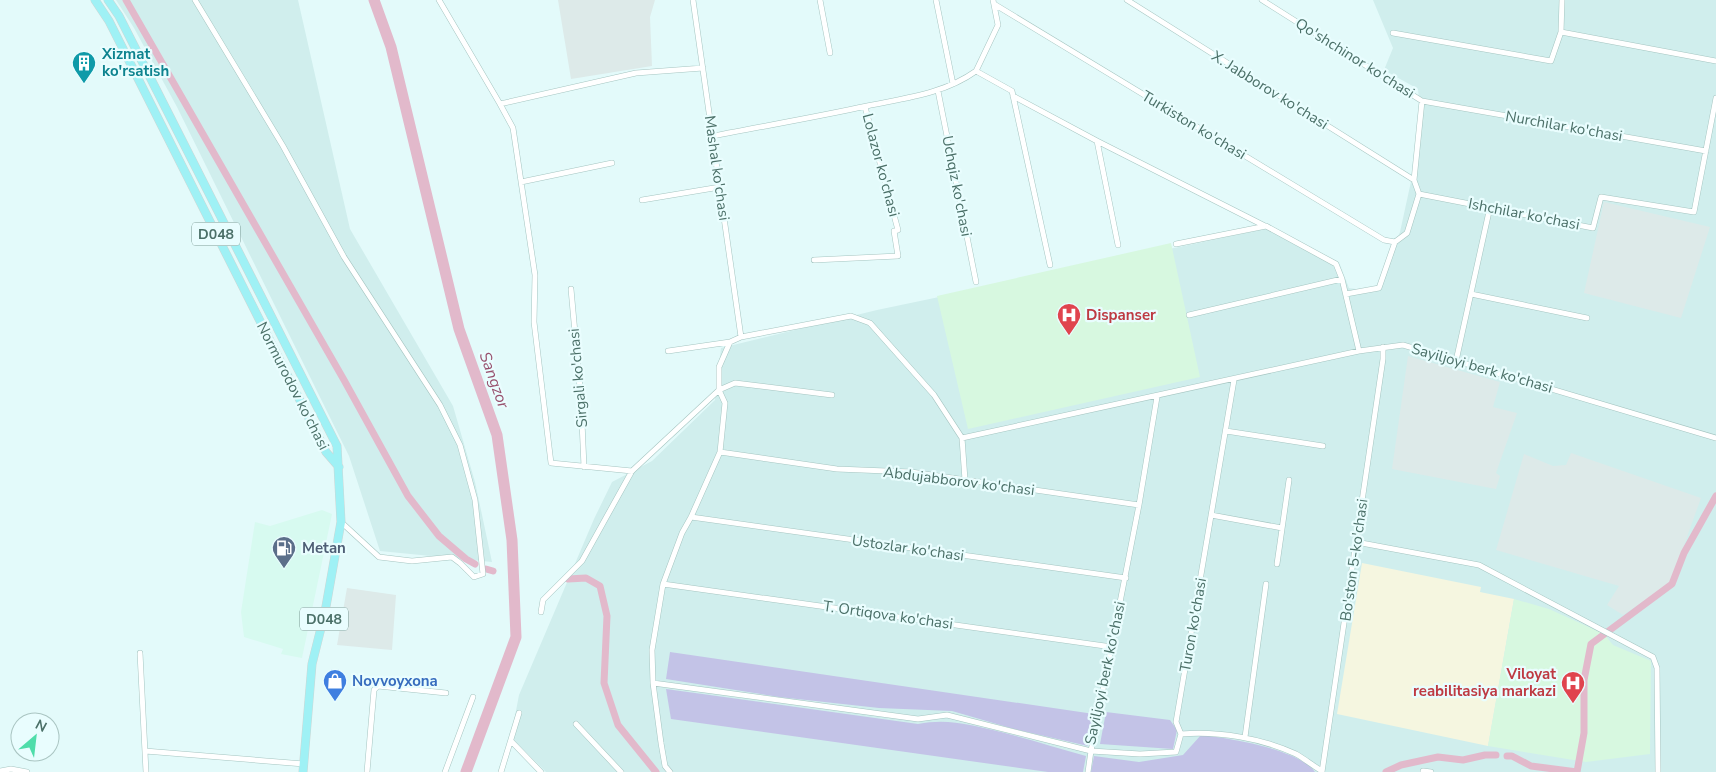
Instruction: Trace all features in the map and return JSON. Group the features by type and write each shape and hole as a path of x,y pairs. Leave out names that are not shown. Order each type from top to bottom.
{"main road":[{"name":"Normurodov ko'chasi","path":"95,0 113,30 326,452 338,467"},
{"name":"Normurodov ko'chasi","path":"108,0 119,16 337,446 338,467"},
{"name":"D048","path":"303,768 312,664 325,616 341,522 338,467"}],"street":[{"path":"194,0 283,146 344,257 440,405 460,445 475,500 483,574 474,577 452,557 412,561 379,557 341,522"},
{"path":"440,0 513,128 535,275 534,322 550,463 632,472"},
{"name":"Mashal ko'chasi","path":"693,0 741,337"},
{"path":"820,0 830,52"},
{"path":"936,0 953,84"},
{"name":"X. Jabborov ko'chasi","path":"1126,0 1414,180"},
{"name":"Qo'shchinor ko'chasi","path":"1262,0 1422,101"},
{"path":"1393,33 1551,62 1561,32 1562,0"},
{"path":"713,136 938,91 964,80 976,71 998,25 994,2"},
{"name":"Turkiston ko'chasi","path":"994,2 1384,240 1395,242"},
{"path":"1561,32 1716,61"},
{"path":"500,104 636,73 703,68"},
{"path":"976,71 1012,91 1050,265"},
{"name":"Uchqiz ko'chasi","path":"938,91 976,282"},
{"path":"1013,96 1336,264 1346,294 1359,351"},
{"path":"1706,151 1716,98"},
{"path":"1346,294 1378,288 1395,242 1407,233 1419,194 1414,180 1422,101"},
{"name":"Nurchilar ko'chasi","path":"1422,101 1706,151"},
{"name":"Lolazor ko'chasi","path":"814,260 898,256 894,231 898,230 865,107"},
{"path":"1097,141 1118,245"},
{"name":"Ishchilar ko'chasi","path":"1419,194 1593,228 1601,197 1694,212 1706,151"},
{"path":"521,182 612,163"},
{"path":"642,200 720,188"},
{"path":"1456,361 1490,207"},
{"path":"1176,244 1266,226"},
{"path":"1188,315 1342,279"},
{"name":"Sirgali ko'chasi","path":"571,289 581,399 584,467"},
{"path":"1471,294 1587,318"},
{"path":"668,351 730,342 741,337 851,316 870,323 934,394 962,438 965,480"},
{"path":"670,772 665,766 653,683 652,650 663,584 682,533 692,517 720,452 725,403 719,390 719,367 730,342"},
{"name":"Sayiljoyi berk ko'chasi","path":"962,438 1234,380 1359,351 1404,345 1716,438"},
{"name":"Bo'ston 5-ko'chasi","path":"1322,772 1384,359 1383,347"},
{"name":"Turon ko'chasi","path":"1182,734 1176,722 1234,380"},
{"path":"541,612 543,600 582,561 632,472 719,390 735,383 832,395"},
{"name":"Sayiljoyi berk ko'chasi","path":"653,683 918,719 947,715 1091,751 1126,578 1157,396"},
{"path":"1226,431 1323,446"},
{"name":"Abdujabborov ko'chasi","path":"720,452 837,469 911,472 1139,504"},
{"path":"1276,564 1289,480"},
{"path":"1212,515 1282,528"},
{"name":"Ustozlar ko'chasi","path":"692,517 1126,578"},
{"path":"1356,542 1479,565 1653,657 1657,668 1658,772"},
{"name":"T. Ortiqova ko'chasi","path":"663,584 1112,647"},
{"path":"1245,737 1266,584"},
{"path":"140,653 146,772"},
{"path":"367,772 374,690 378,686 446,692"},
{"path":"445,772 474,696"},
{"path":"501,772 519,714"},
{"path":"576,724 621,772"},
{"path":"1088,772 1091,751 1140,754 1176,752 1182,734 1204,732 1245,737 1296,754 1322,772"},
{"path":"511,741 541,772"},
{"path":"145,751 303,768"},
{"path":"0,771 11,769 27,772"},
{"path":"1423,772 1431,772"}],"shaded area":[{"path":"116,0 298,0 350,229 453,406 475,482 492,562 380,551 349,456 177,107 134,28"},
{"path":"558,0 655,0 650,17 652,66 571,79"},
{"path":"1373,0 1716,0 1716,772 546,772 511,737 519,695 594,519 612,482 652,461 715,400 721,348 877,310 1265,229 1339,262 1349,288 1375,292 1400,232 1422,131 1418,89 1384,70 1393,48"},
{"path":"1604,202 1710,227 1681,318 1584,293"},
{"name":"Dispanser","path":"1171,243 1200,377 968,429 937,296"},
{"path":"1408,356 1500,382 1493,407 1517,413 1496,473 1500,476 1496,489 1392,469"},
{"path":"1571,453 1701,498 1670,584 1623,615 1607,605 1619,586 1496,550 1524,454 1553,466 1566,465"},
{"name":"Metan","path":"322,510 332,514 302,658 281,654 283,649 244,637 241,612 255,522 270,526"},
{"path":"1362,563 1481,587 1480,592 1514,599 1488,746 1337,714"},
{"path":"347,588 396,595 392,650 337,645"},
{"name":"Viloyat reabilitasiya markazi","path":"1514,599 1549,609 1604,634 1613,645 1651,661 1650,754 1586,762 1488,746"},
{"path":"670,652 1094,714 1088,746 1014,729 952,711 879,708 779,697 666,679"},
{"path":"666,689 918,724 929,722 960,723 1012,735 1086,756 1083,772 1048,772 671,719"},
{"path":"1106,712 1170,720 1177,730 1173,749 1100,744"},
{"path":"1201,735 1245,742 1279,751 1307,764 1315,772 1091,772 1094,756 1139,762 1183,755"}],"waterway":[{"path":"126,0 344,380 408,496 439,536 466,559 475,564"},
{"name":"Sangzor","path":"374,0 391,47 459,329 497,435 512,540 516,637 466,772"},
{"path":"1507,756 1512,756 1531,766 1577,772 1584,733 1584,680 1591,644 1672,584 1684,553 1716,496"},
{"path":"486,569 493,571"},
{"path":"568,579 586,578 600,586 607,616 604,683 618,725 656,772"},
{"path":"1386,772 1401,765 1438,757 1463,760 1485,755 1496,755"}],"place":[{"name":"Xizmat ko'rsatish","path":"84,84"},
{"name":"Dispanser","path":"1069,336"},
{"name":"Metan","path":"284,569"},
{"name":"Novvoyxona","path":"335,702"},
{"name":"Viloyat reabilitasiya markazi","path":"1573,704"}]}
